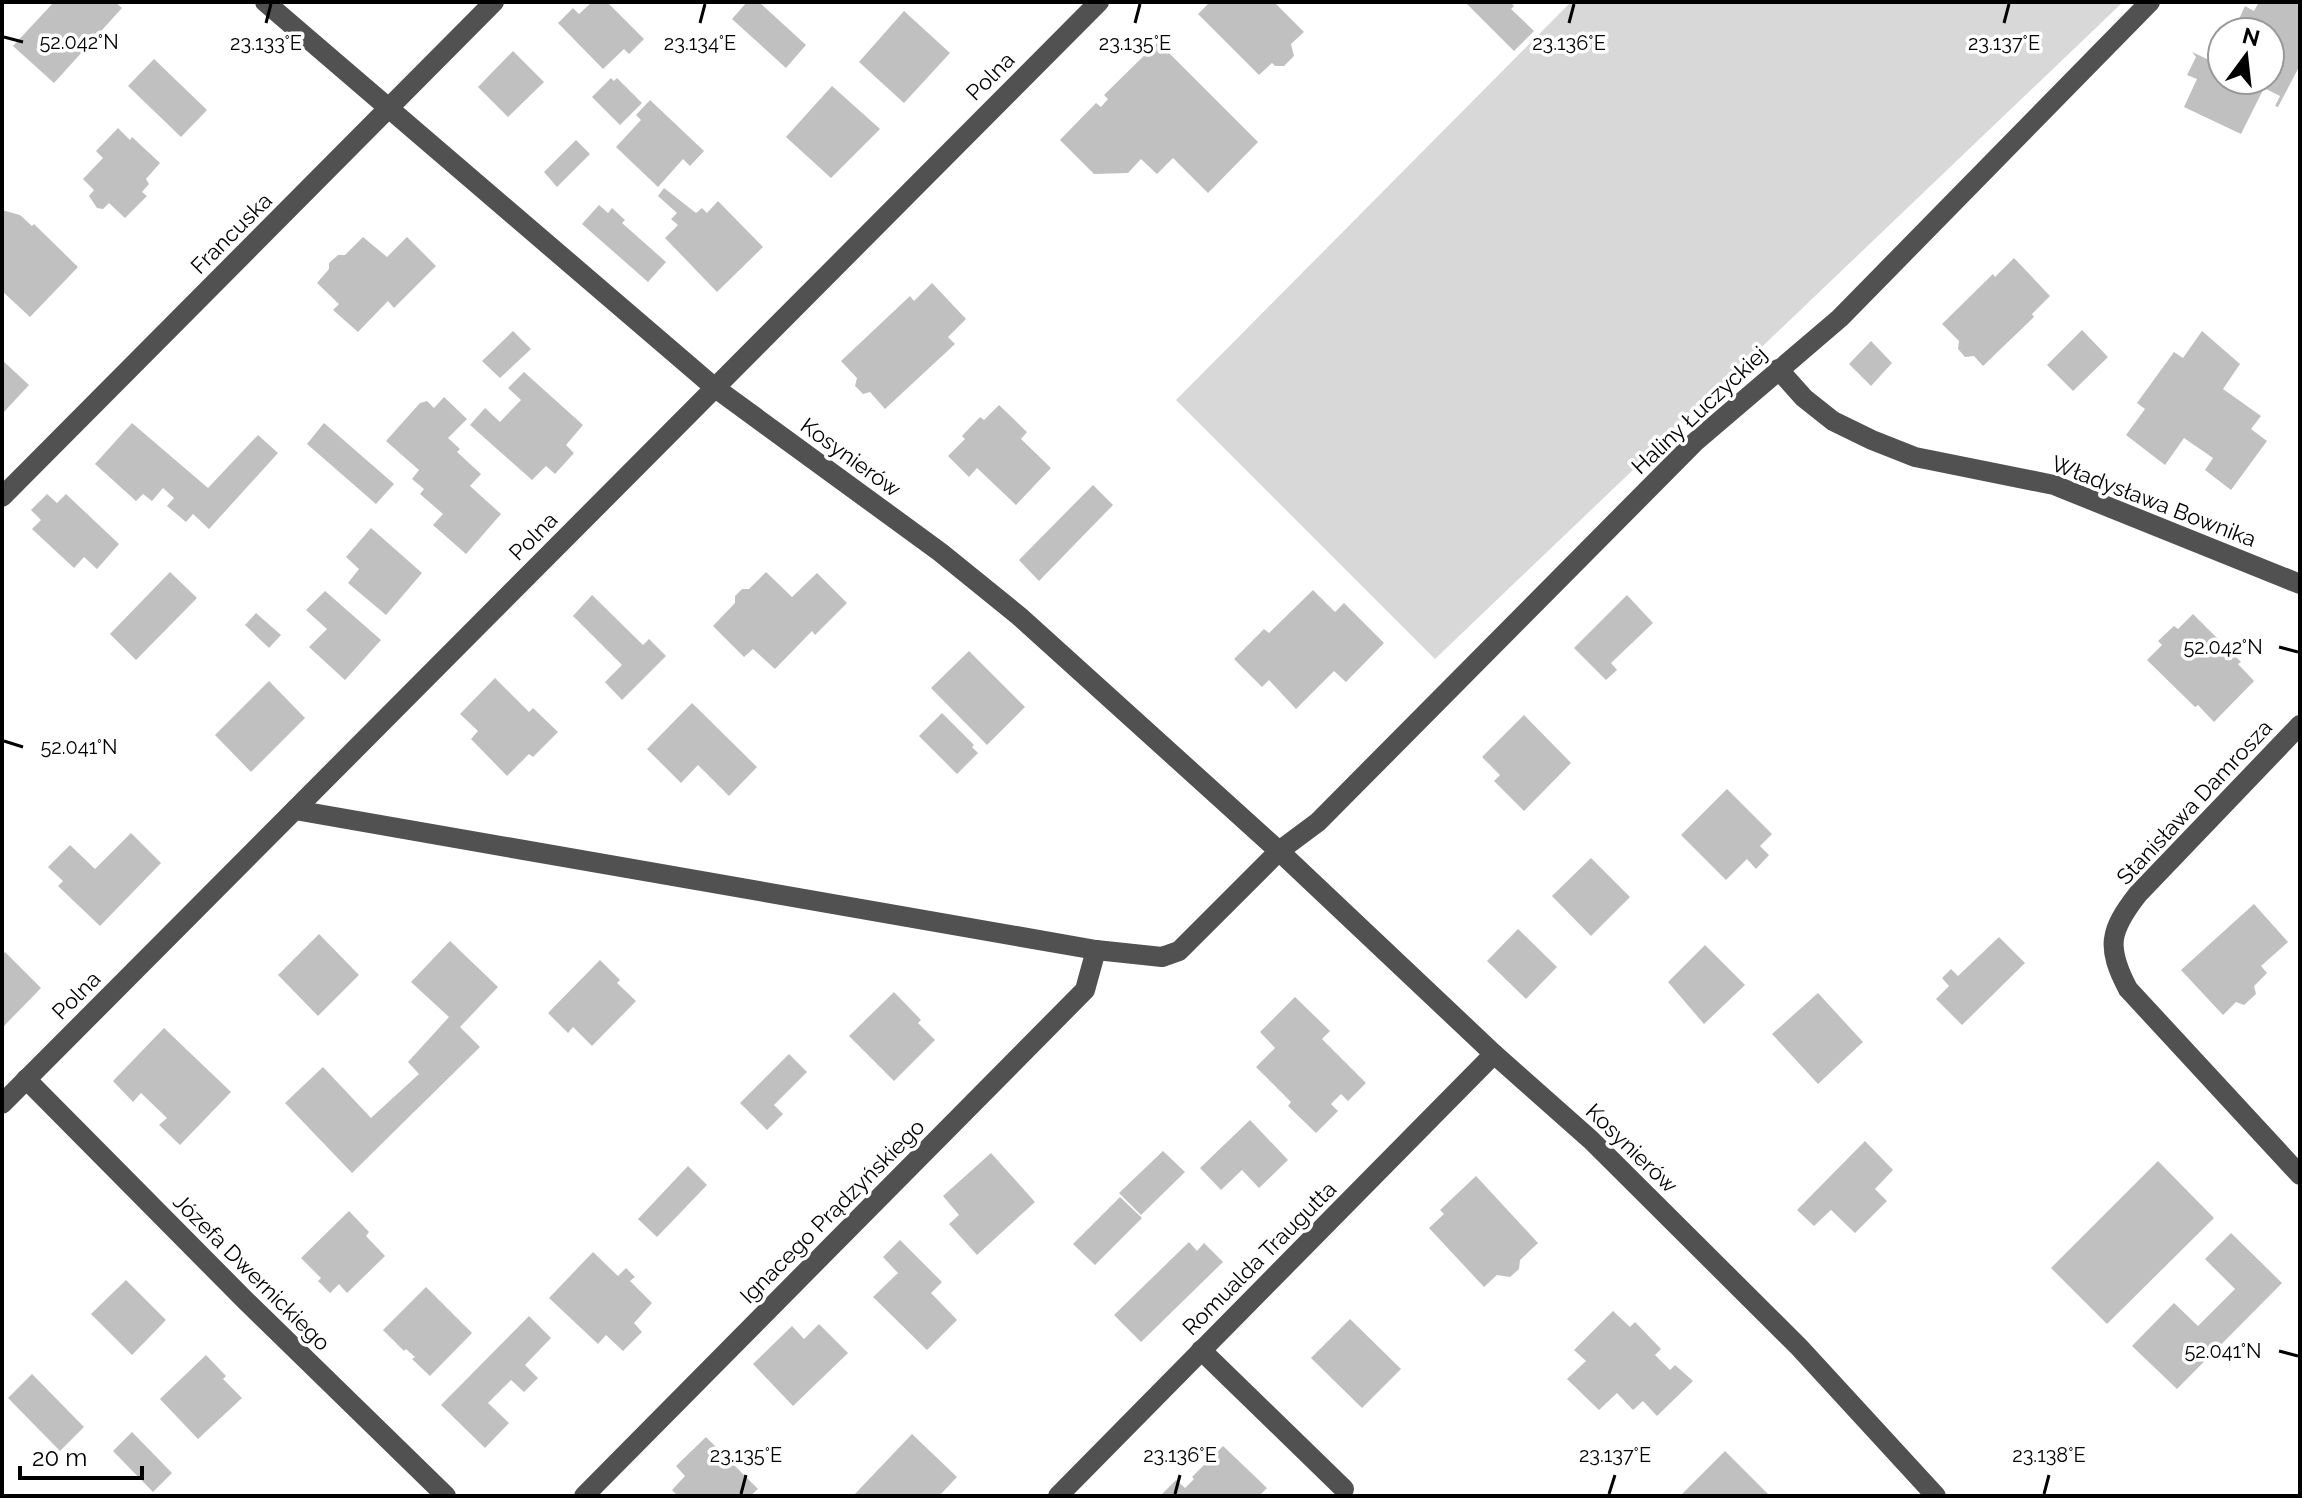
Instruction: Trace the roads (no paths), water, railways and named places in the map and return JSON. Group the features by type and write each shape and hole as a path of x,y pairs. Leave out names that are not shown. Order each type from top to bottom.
{"street":[{"name":"Kosynierów","path":"265,2 714,387 940,552 985,589 1279,851 1494,1054 1591,1140 1788,1336 1936,1496"},
{"name":"Francuska","path":"2,497 494,2"},
{"name":"Polna","path":"2,1104 1099,2"},
{"name":"Haliny Łuczyckiej","path":"1279,851 1318,822 1695,442 1840,318 2150,2"},
{"name":"Władysława Bownika","path":"1778,369 1804,398 1833,421 1872,440 1915,457 2054,485 2300,584"},
{"name":"Stanisława Damrosza","path":"2300,725 2138,894 2124,912 2114,933 2114,962 2128,989 2300,1175"},
{"path":"295,810 1096,950 1162,957 1179,951 1279,851"},
{"name":"Ignacego Prądzyńskiego","path":"584,1496 1085,990 1096,950"},
{"name":"Romualda Traugutta","path":"1058,1496 1494,1054"},
{"name":"Józefa Dwernickiego","path":"26,1079 245,1300 446,1496"},
{"path":"1201,1350 1344,1489"}]}
